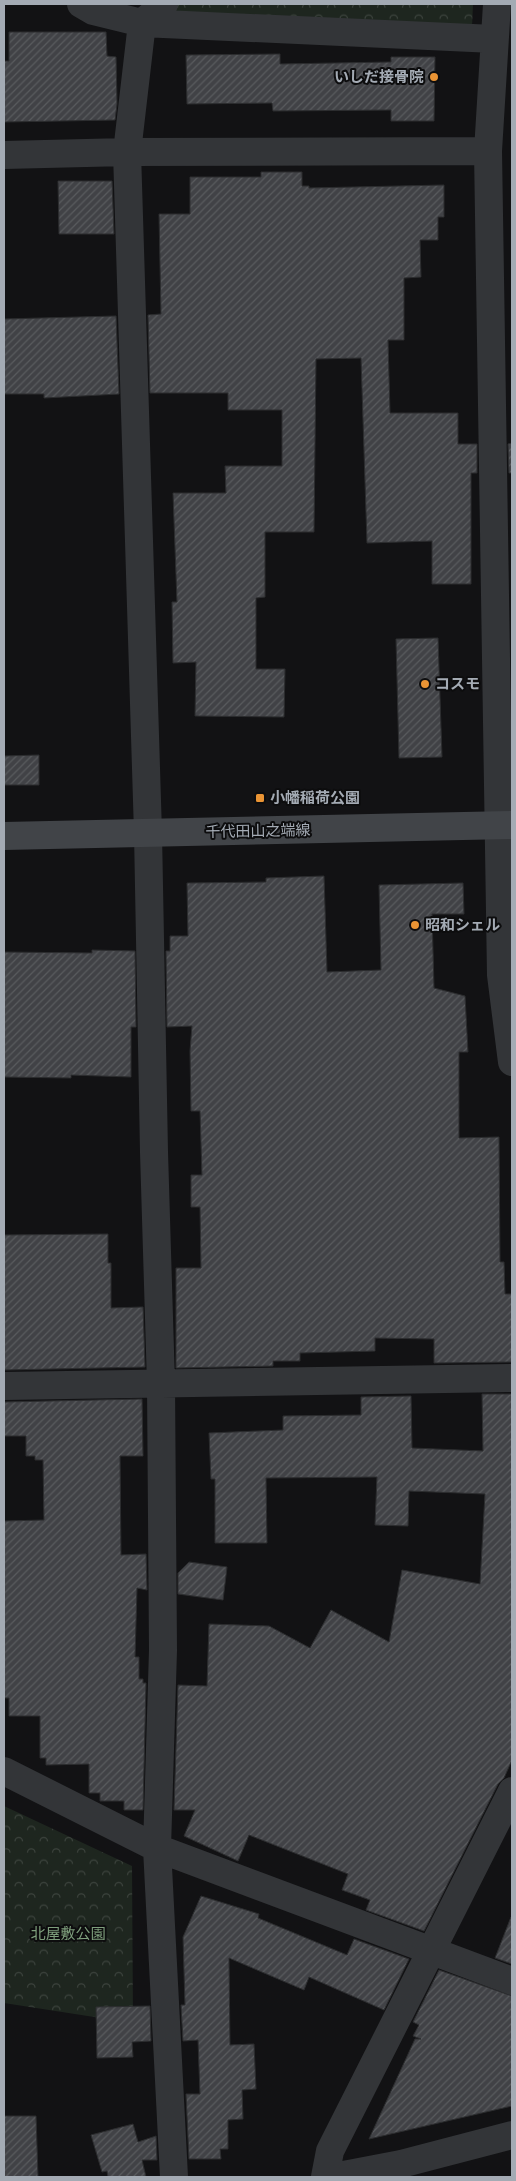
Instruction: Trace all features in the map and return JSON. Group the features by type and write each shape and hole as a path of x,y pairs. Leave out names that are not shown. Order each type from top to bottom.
{"street":[{"path":"164,4 142,23 127,152 148,833 161,1384 163,1650 157,1848 174,2177"},
{"path":"497,4 494,39 502,79 488,151 505,825 501,974 512,1062"},
{"path":"90,6 142,23 494,39"},
{"path":"4,155 127,152 488,151"},
{"name":"千代田山之端線","path":"4,836 505,825"},
{"path":"4,1386 512,1378"},
{"path":"4,1771 157,1848 512,1981"},
{"path":"325,2177 330,2151 512,1791"},
{"path":"333,2177 400,2164 512,2135"}],"green space":[{"path":"174,4 473,4 472,27 176,12"},
{"name":"北屋敷公園","path":"4,1806 132,1866 133,2023 4,2003"}],"building":[{"path":"9,32 106,32 107,56 116,57 117,104 115,120 4,122 4,61 9,61"},
{"path":"280,54 280,64 391,62 391,57 435,57 434,121 391,121 391,110 273,111 272,103 187,104 186,55"},
{"path":"261,172 302,172 302,186 309,186 309,188 444,185 444,217 438,217 438,240 420,240 421,277 404,278 404,340 388,340 390,413 458,413 458,444 477,444 477,473 471,473 471,584 432,584 432,541 367,543 361,358 316,359 314,532 265,532 265,597 256,598 256,669 285,669 284,717 195,716 196,662 173,663 172,602 177,602 173,493 226,493 225,466 282,466 282,410 228,410 228,393 150,393 148,315 161,314 159,214 190,214 190,177 261,177"},
{"path":"58,181 112,181 114,234 59,234"},
{"path":"116,316 119,394 44,398 44,394 4,394 4,319"},
{"path":"512,443 512,473 509,473 508,444"},
{"path":"438,638 442,757 399,758 396,639"},
{"path":"39,755 39,785 4,785 4,756"},
{"path":"324,876 327,972 381,970 379,885 463,883 464,914 432,914 434,988 465,996 468,1052 459,1052 459,1138 499,1137 500,1262 504,1262 505,1294 512,1294 512,1362 434,1363 434,1339 375,1338 375,1351 300,1353 300,1361 273,1361 273,1366 176,1368 176,1268 201,1268 200,1207 191,1207 191,1175 202,1175 200,1111 191,1111 190,1051 192,1026 167,1027 166,951 170,951 170,936 188,936 187,883 266,882 266,878"},
{"path":"92,950 135,951 136,1027 131,1027 131,1077 71,1075 71,1078 4,1077 4,952 92,953"},
{"path":"108,1234 108,1263 111,1263 111,1308 143,1307 145,1367 4,1370 4,1235"},
{"path":"482,1394 512,1394 512,1760 424,1931 366,1910 370,1900 342,1890 348,1874 249,1835 238,1861 184,1836 195,1810 174,1810 178,1685 207,1686 209,1624 269,1626 310,1648 331,1610 389,1642 402,1570 480,1584 485,1494 409,1491 408,1526 375,1525 377,1477 266,1478 267,1543 215,1543 215,1479 211,1479 209,1433 283,1430 283,1416 361,1415 361,1397 411,1396 412,1448 483,1451"},
{"path":"142,1399 143,1456 120,1456 121,1555 146,1554 147,1590 137,1588 135,1657 139,1657 139,1679 143,1679 143,1683 146,1683 143,1810 124,1810 124,1801 100,1801 100,1793 89,1793 89,1764 46,1765 46,1758 40,1758 40,1716 9,1716 9,1698 4,1698 4,1521 44,1520 43,1460 35,1460 35,1456 26,1456 26,1436 4,1436 4,1402"},
{"path":"189,1562 227,1567 223,1600 178,1594 178,1573"},
{"path":"201,1896 259,1914 258,1918 347,1955 354,1939 409,1959 384,2010 309,1977 304,1990 229,1958 230,2045 254,2044 256,2089 242,2090 243,2119 228,2120 228,2149 220,2149 221,2159 189,2159 186,2094 200,2094 198,2040 183,2041 181,2005 185,2005 183,1937"},
{"path":"512,1917 512,1964 495,1958"},
{"path":"439,1970 512,1996 512,2106 369,2139 415,2039 421,2039 413,2036 419,2025 413,2022"},
{"path":"150,2006 151,2041 132,2042 133,2057 97,2058 96,2007"},
{"path":"4,2116 36,2116 38,2177 4,2177"},
{"path":"133,2124 138,2142 156,2136 157,2160 142,2160 146,2177 108,2177 107,2171 102,2172 91,2135"}],"place":[{"name":"いしだ接骨院","path":"434,77"},
{"name":"コスモ","path":"425,684"},
{"name":"小幡稲荷公園","path":"260,798"},
{"name":"昭和シェル","path":"415,925"}]}
